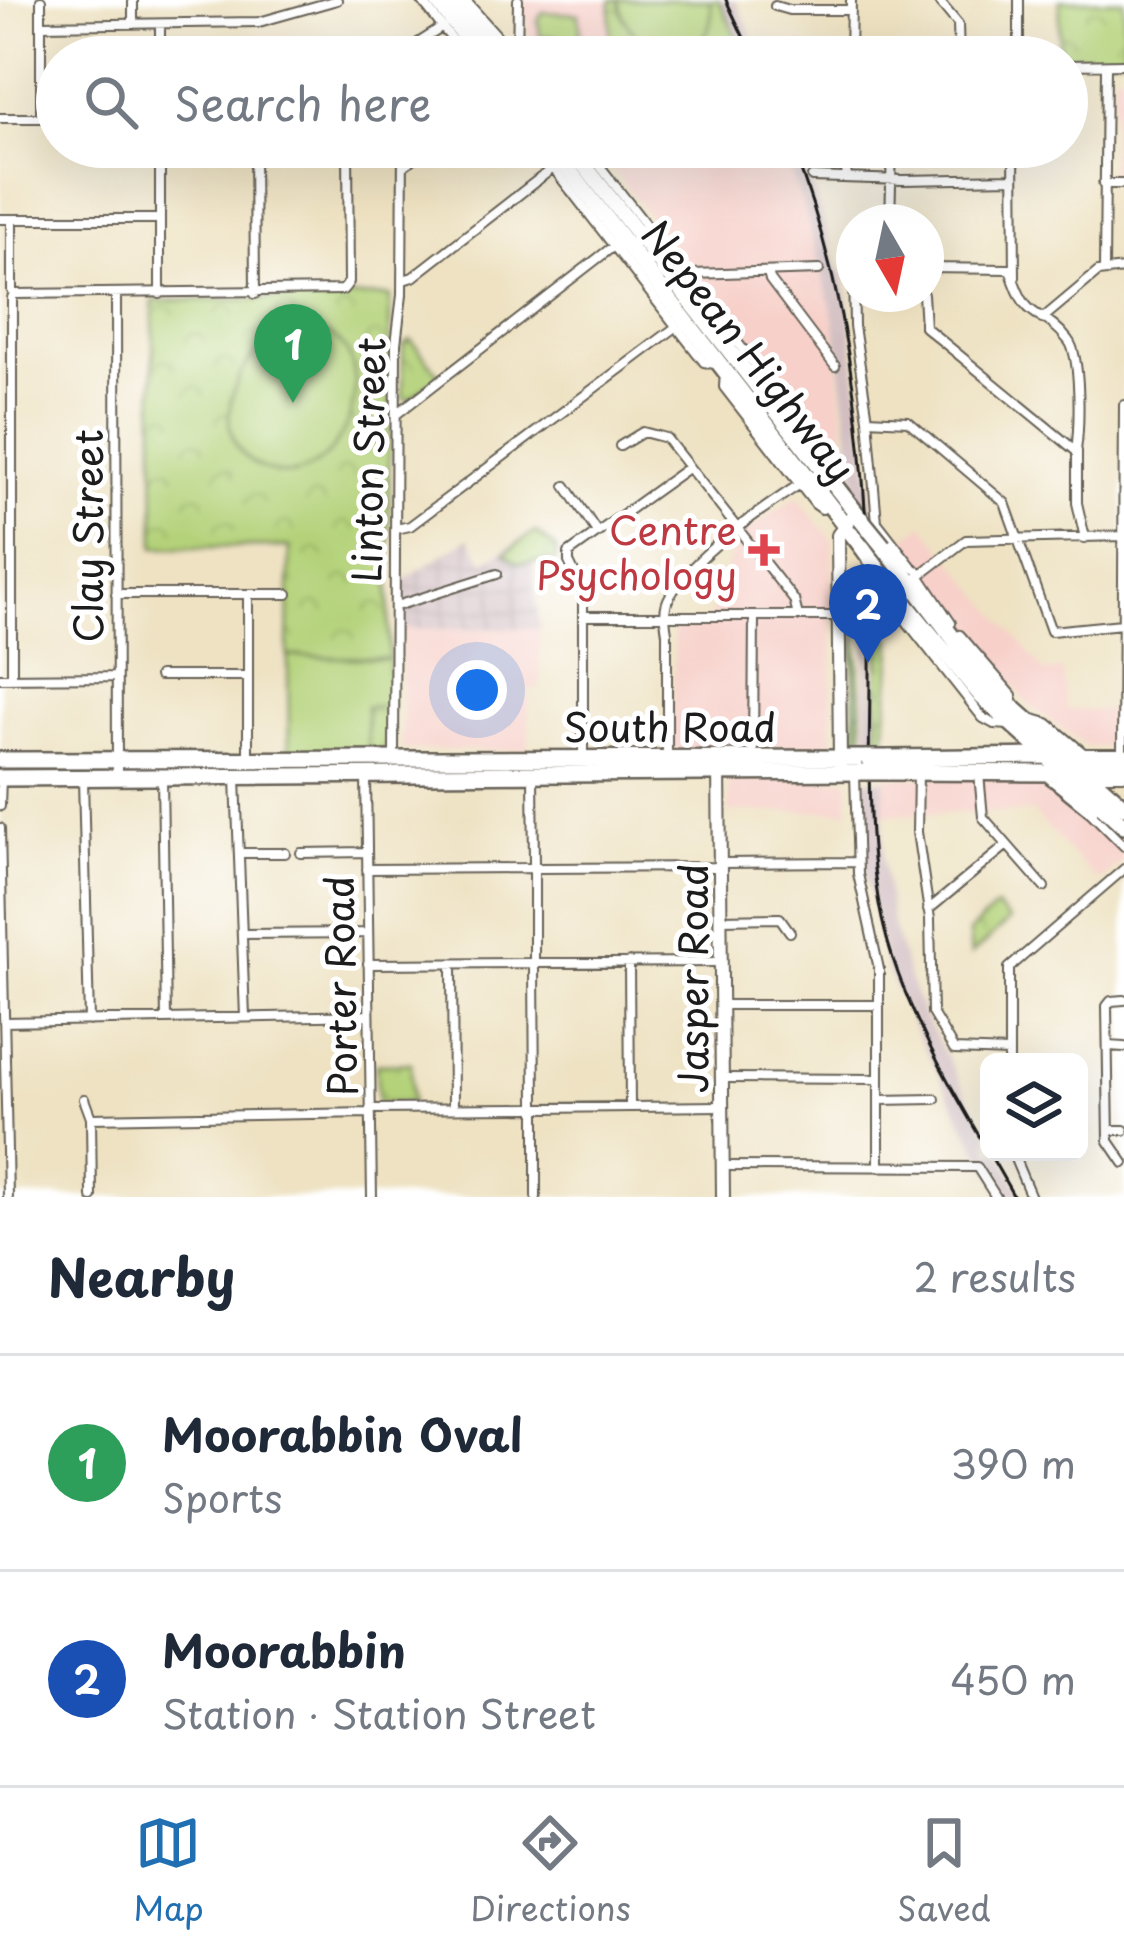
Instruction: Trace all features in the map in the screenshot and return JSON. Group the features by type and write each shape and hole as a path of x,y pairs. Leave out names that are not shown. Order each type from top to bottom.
{"highway":[{"path":"436,0 464,36"},
{"path":"455,0 483,36"},
{"name":"Nepean Highway","path":"568,168 724,369 926,596 1014,720"},
{"name":"Nepean Highway","path":"582,168 624,238 681,281 754,375 835,495"},
{"name":"Nepean Highway","path":"858,521 862,547 885,579 911,578"},
{"name":"Nepean Highway","path":"911,578 939,655 1065,764 1124,806"},
{"path":"998,755 1011,745 1014,720"},
{"name":"South Road","path":"0,777 236,777 279,768 464,766 852,769 998,755 1065,764"},
{"path":"967,757 1065,764 1088,806 1123,826"},
{"name":"South Road","path":"464,766 533,774 667,758 719,765 753,758 852,769"},
{"name":"South Road","path":"0,760 248,759 279,768 366,775 394,767"},
{"name":"South Road","path":"918,764 979,772 1065,764"},
{"name":"Nepean Highway","path":"1065,764 1123,826"}],"main road":[{"path":"852,769 838,532 858,521"},
{"path":"1014,720 1043,722 1065,764 1124,761"},
{"name":"Jasper Road","path":"719,765 723,1197"}],"street":[{"path":"40,36 41,0"},
{"path":"133,0 133,25"},
{"path":"40,26 259,22 337,0"},
{"path":"421,0 450,36"},
{"path":"465,0 497,36"},
{"path":"517,36 518,0"},
{"path":"938,0 957,21 958,36"},
{"path":"1018,36 1019,0"},
{"path":"775,6 789,10 851,5 850,36"},
{"path":"160,24 160,36"},
{"path":"429,36 443,27"},
{"path":"1088,64 1124,64"},
{"path":"1104,269 1106,64"},
{"path":"0,118 36,118"},
{"path":"160,168 160,294"},
{"path":"254,168 255,293"},
{"path":"10,294 255,293 347,287 348,168"},
{"name":"Linton Street","path":"394,767 396,344 403,280 403,168"},
{"path":"403,280 553,168 624,238 676,327 706,364 724,369 724,387 820,509 835,495"},
{"path":"600,168 681,281 694,274 819,270"},
{"path":"846,168 847,176"},
{"path":"890,204 891,168"},
{"path":"1014,168 1011,266 1015,284 1024,307 1063,334 1074,350 1074,448 1083,538"},
{"path":"812,176 1014,178"},
{"path":"1103,184 1124,184"},
{"path":"0,219 160,219"},
{"path":"11,219 12,678"},
{"path":"398,413 624,238"},
{"path":"944,268 1011,266"},
{"path":"1041,320 1104,269 1124,269"},
{"path":"767,272 836,366"},
{"name":"Clay Street","path":"116,294 117,778"},
{"path":"853,312 868,419 858,521"},
{"path":"924,312 925,327 1074,448"},
{"path":"395,529 410,526 676,327"},
{"path":"1124,405 1124,761"},
{"path":"868,419 908,421 1004,501 1051,631 1122,624"},
{"path":"620,446 639,433 656,433 669,441 794,600 798,616"},
{"path":"583,766 582,586 568,556 689,467"},
{"path":"667,758 668,602 714,548 800,484"},
{"path":"566,486 597,532"},
{"name":"Nepean Highway","path":"858,521 911,578 893,604 939,655"},
{"path":"911,578 965,539 1122,538"},
{"path":"396,606 497,574"},
{"path":"116,594 288,594"},
{"path":"248,594 248,759"},
{"path":"583,616 840,616"},
{"path":"753,758 754,616"},
{"path":"159,676 248,676"},
{"path":"0,678 116,677"},
{"path":"918,764 917,832 928,910 932,1013 949,1046 980,1054"},
{"path":"852,769 856,862 878,965 879,1166"},
{"path":"979,772 985,819 1044,887"},
{"path":"533,774 536,1197"},
{"name":"Porter Road","path":"366,775 372,1197"},
{"path":"0,777 0,806"},
{"path":"162,777 166,1019"},
{"path":"236,777 245,1018"},
{"path":"83,778 88,1021"},
{"path":"1088,806 1090,814 1124,846"},
{"path":"0,828 8,1197"},
{"path":"928,910 1007,845"},
{"path":"301,853 367,852"},
{"path":"239,854 284,854"},
{"path":"367,869 856,862"},
{"path":"1009,1053 1009,968 1124,868"},
{"path":"722,919 782,919 790,932"},
{"path":"244,934 368,933"},
{"path":"629,962 630,1107"},
{"path":"368,964 722,962"},
{"path":"452,964 452,1108"},
{"path":"1124,1000 1108,1004 1111,1147 1124,1163"},
{"path":"722,1005 879,1005"},
{"path":"4,1022 369,1015"},
{"path":"1108,1048 1124,1048"},
{"path":"722,1078 879,1079"},
{"path":"84,1099 91,1118 92,1197"},
{"path":"879,1100 935,1100"},
{"path":"91,1118 722,1106"},
{"path":"1110,1130 1124,1130"},
{"path":"1016,1161 1031,1197"},
{"path":"722,1166 980,1168 996,1197"}],"shaded area":[{"path":"524,0 611,0 610,36 528,36 528,20 524,19"},
{"path":"719,0 735,0 753,36 737,36"},
{"path":"1115,73 1124,73 1124,177 1110,171"},
{"path":"612,168 789,168 834,317 848,464 843,468"},
{"path":"789,168 807,168 836,262 836,312 849,312 875,525 858,504 834,317"},
{"path":"797,496 833,541 831,745 673,750 674,625 708,622 737,539"},
{"path":"923,524 1045,672 1062,670 1066,710 1124,711 1124,747 1088,747 1030,706 900,542"},
{"path":"530,535 539,628 402,629 402,581 469,538 484,562"},
{"path":"864,563 880,581 881,606 877,606 876,577 870,577 873,706 877,618 881,636 877,747 867,748"},
{"path":"539,628 540,688 529,689 529,750 402,750 402,629"},
{"path":"885,777 1047,778 1124,860 1098,882 1033,812 884,814"},
{"path":"848,779 848,811 729,812 729,780"},
{"path":"862,780 885,780 883,857 891,918 922,1012 980,1118 980,1152 886,968 865,871"},
{"path":"985,1161 1004,1161 1023,1197 1004,1197"}],"green space":[{"path":"611,0 719,0 737,36 610,36"},
{"path":"619,0 710,0 711,22 704,36 638,36"},
{"path":"1060,0 1124,0 1124,56 1088,57 1088,36 1059,36"},
{"path":"543,12 579,14 581,34 540,36 538,20"},
{"path":"390,296 389,659 288,656 290,547 155,547 153,301"},
{"path":"297,328 329,335 348,354 355,382 351,412 338,440 318,463 292,473 262,468 242,454 232,435 229,413 244,369 259,350"},
{"path":"411,340 440,375 409,400 403,398 403,346"},
{"path":"535,532 557,549 555,561 517,563 505,553"},
{"path":"880,618 887,619 893,652 884,747 877,747"},
{"path":"857,632 864,751 857,750 856,742 853,651"},
{"path":"288,656 389,659 389,706 366,707 368,751 289,751"},
{"path":"366,706 389,706 385,751 368,751"},
{"path":"996,907 1009,921 971,955 969,933"},
{"path":"411,1063 412,1102 378,1102 376,1064"}],"railway":[{"path":"726,0 743,36"},
{"path":"799,168 844,330 861,456 869,583 870,818 882,919 921,1027 1014,1197"}],"place":[{"name":"Moorabbin Oval","path":"293,403"},
{"name":"Centre Psychology","path":"764,550"},
{"name":"Moorabbin","path":"868,663"}]}
